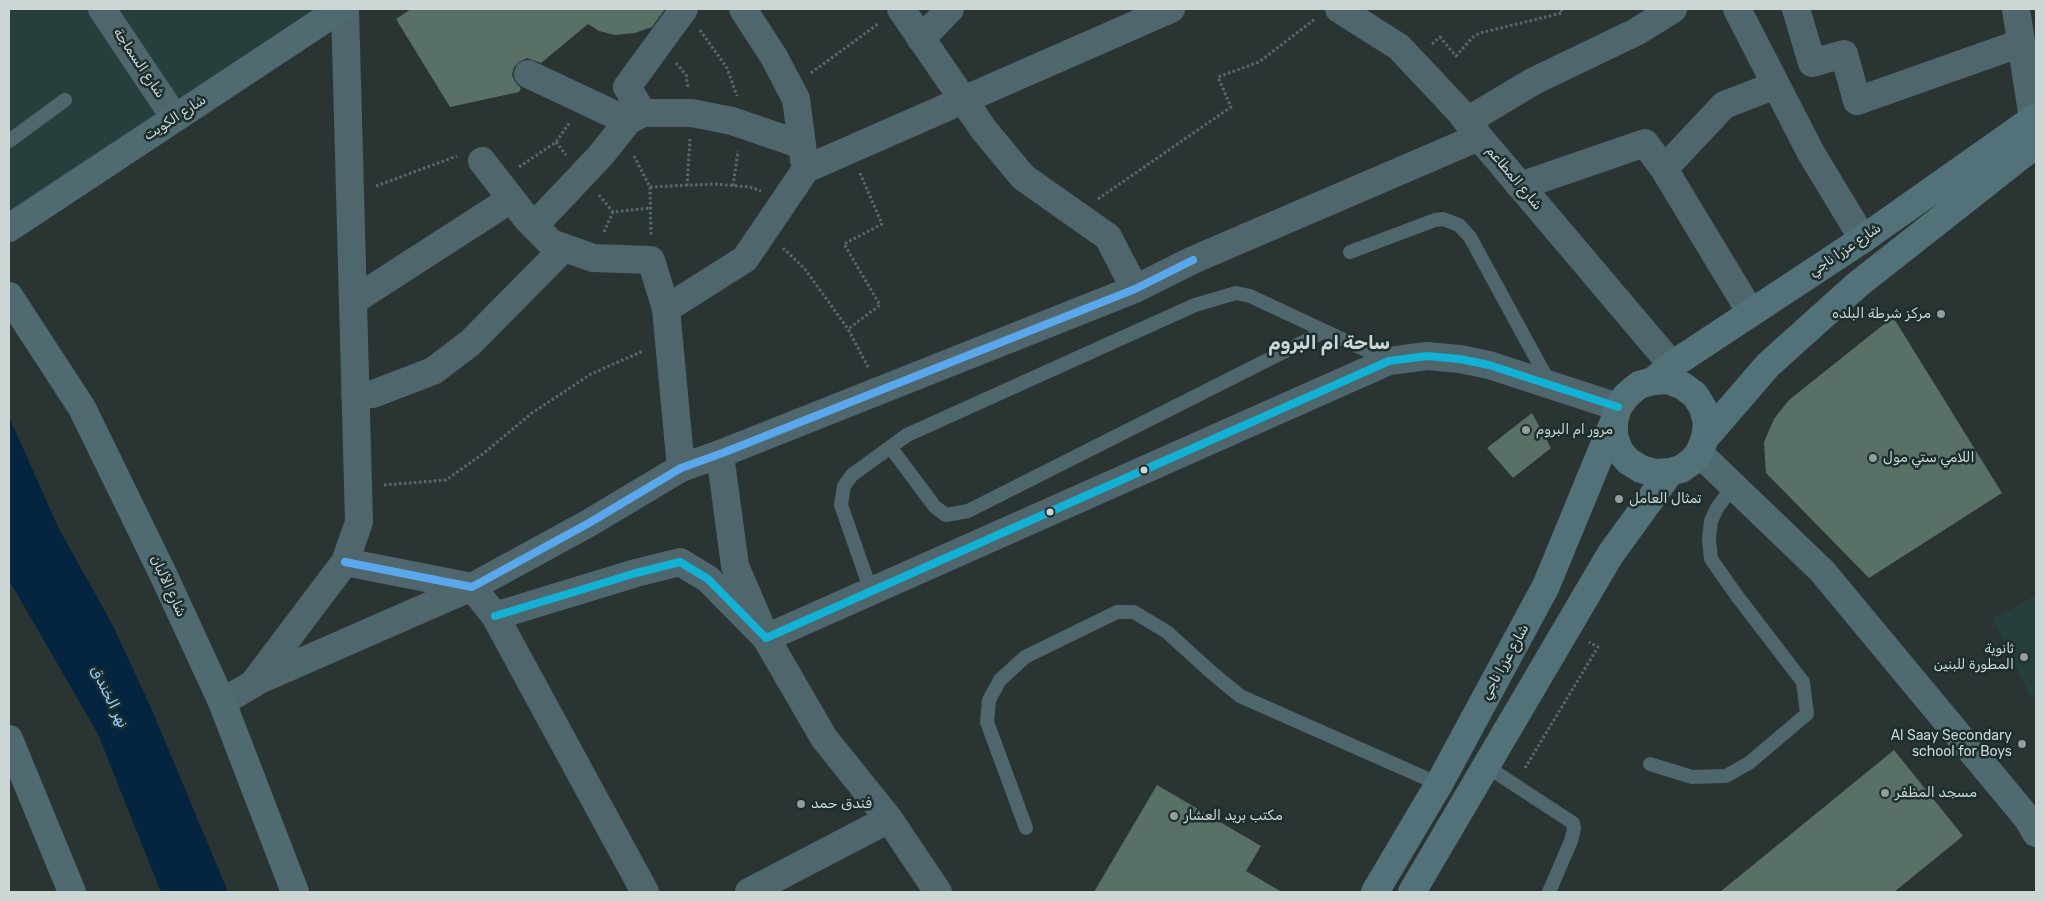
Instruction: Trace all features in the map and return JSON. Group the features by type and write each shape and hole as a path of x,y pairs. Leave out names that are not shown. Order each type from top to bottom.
{"main road":[{"name":"شارع الكويت","path":"9,228 340,9"},
{"name":"شارع عزرا ناجي","path":"1662,373 2035,127"},
{"path":"1702,446 1707,423 1703,408 1694,395 1683,386 1668,380 1662,373 1639,385 1627,394 1616,414 1614,436 1619,450 1628,461 1641,469 1655,473 1670,472 1691,462 1768,365 2035,127"},
{"name":"شارع الألبان","path":"9,296 82,408 222,702 295,892"},
{"name":"شارع عزرا ناجي","path":"1375,892 1439,784 1546,586 1616,414"},
{"path":"1702,446 1734,485 1822,571 2028,819 2036,833"},
{"path":"1412,892 1610,555 1670,472"},
{"path":"10,743 72,892"}],"street":[{"name":"شارع السماجة","path":"102,9 176,118"},
{"path":"253,684 345,562 359,522 345,9"},
{"path":"534,226 601,155 627,87 684,9"},
{"path":"666,309 745,259 785,200 804,157 796,100 774,57 743,9"},
{"path":"921,39 950,9"},
{"path":"528,74 617,115 692,113 732,121 804,157 850,150 1172,9"},
{"path":"222,702 253,684 472,587 589,523 681,468 1135,289 1192,260 1473,129 1534,81 1636,32 1673,9"},
{"path":"1737,9 1811,153 1863,239"},
{"path":"1796,9 1812,63 1844,54 1857,101 2022,43"},
{"path":"2016,9 2035,127"},
{"name":"شارع المطاعم","path":"1330,12 1398,47 1411,60 1473,129 1520,186 1662,373"},
{"path":"892,14 921,39 984,130 1023,177 1108,237 1135,289"},
{"path":"1664,169 1724,105 1776,84"},
{"path":"1520,186 1646,143 1664,169 1751,313"},
{"path":"353,301 497,180 534,226 551,243 593,258 651,260 666,309 681,468"},
{"path":"355,395 373,394 433,371 470,344 564,248"},
{"path":"766,638 1389,361 1427,356 1460,359 1489,365 1550,385 1616,414"},
{"path":"720,454 735,566 766,638 824,738 889,819 938,892"},
{"path":"345,562 472,587 495,616 645,892"},
{"path":"495,616 636,573 680,562 708,579 766,638"},
{"path":"749,892 889,819"}],"lane":[{"path":"9,141 65,100"},
{"path":"1350,252 1435,220 1443,219 1459,225 1470,238 1550,385"},
{"path":"871,591 841,505 844,486 852,475 907,435 1196,305 1236,293 1250,296 1389,361"},
{"path":"891,448 935,507 946,515 968,510 1325,331"},
{"path":"1650,764 1692,777 1726,776 1750,763 1807,714 1803,682 1711,559 1709,539 1711,521 1717,508 1734,485"},
{"path":"1026,828 987,722 989,700 1000,680 1025,657 1117,612 1134,612 1167,632 1240,696 1439,784"},
{"path":"1486,766 1573,823 1572,842 1549,892"}],"path":[{"path":"1411,60 1440,37 1456,56 1473,37 1480,33 1562,13 1561,9"},
{"path":"1075,215 1231,107 1218,77 1259,62 1330,12"},
{"path":"790,88 892,14"},
{"path":"350,196 478,148 497,180 556,142 617,115 650,187 651,260"},
{"path":"848,329 880,305 844,244 882,224 850,150"},
{"path":"650,187 714,184 750,187 785,200"},
{"path":"765,230 805,269 848,329 880,390"},
{"path":"358,487 446,480 484,453 532,413 591,374 669,340"},
{"path":"1524,769 1598,646"}],"shaded area":[{"path":"9,9 340,9 9,228"},
{"name":"ثانوية المطورة للبنين","path":"2036,595 2036,696 2031,698 1993,619"}],"water":[{"name":"نهر الخندق","path":"9,417 59,529 111,622 152,710 228,892 161,892 98,734 9,580"}],"building":[{"path":"411,9 665,9 652,27 635,33 615,35 599,31 588,24 541,63 527,58 519,62 514,67 512,75 515,82 521,88 519,92 450,107 396,19"},
{"name":"اللامي ستي مول","path":"1893,317 2002,493 1869,578 1766,473 1764,442 1774,419 1789,400"},
{"name":"مرور ام البروم","path":"1532,413 1551,448 1513,478 1487,448"},
{"name":"مسجد المظفر","path":"1894,750 1963,836 1894,892 1720,892"},
{"name":"مكتب بريد العشار","path":"1157,785 1261,846 1246,871 1282,892 1094,892"}],"transit line":[{"path":"345,562 472,587 589,523 681,468 1135,289 1193,260"},
{"path":"495,616 636,573 680,562 708,579 766,638 1389,361 1427,356 1460,359 1489,365 1618,407"}],"place":[{"name":"مركز شرطة البلده","path":"1941,314"},
{"name":"مرور ام البروم","path":"1526,430"},
{"name":"اللامي ستي مول","path":"1873,458"},
{"name":"تمثال العامل","path":"1619,499"},
{"name":"ثانوية المطورة للبنين","path":"2024,657"},
{"name":"Al Saay Secondary school for Boys","path":"2022,744"},
{"name":"مسجد المظفر","path":"1885,793"},
{"name":"فندق حمد","path":"801,804"},
{"name":"مكتب بريد العشار","path":"1174,816"}],"district":[{"name":"ساحة ام البروم","path":"1329,344"}]}
